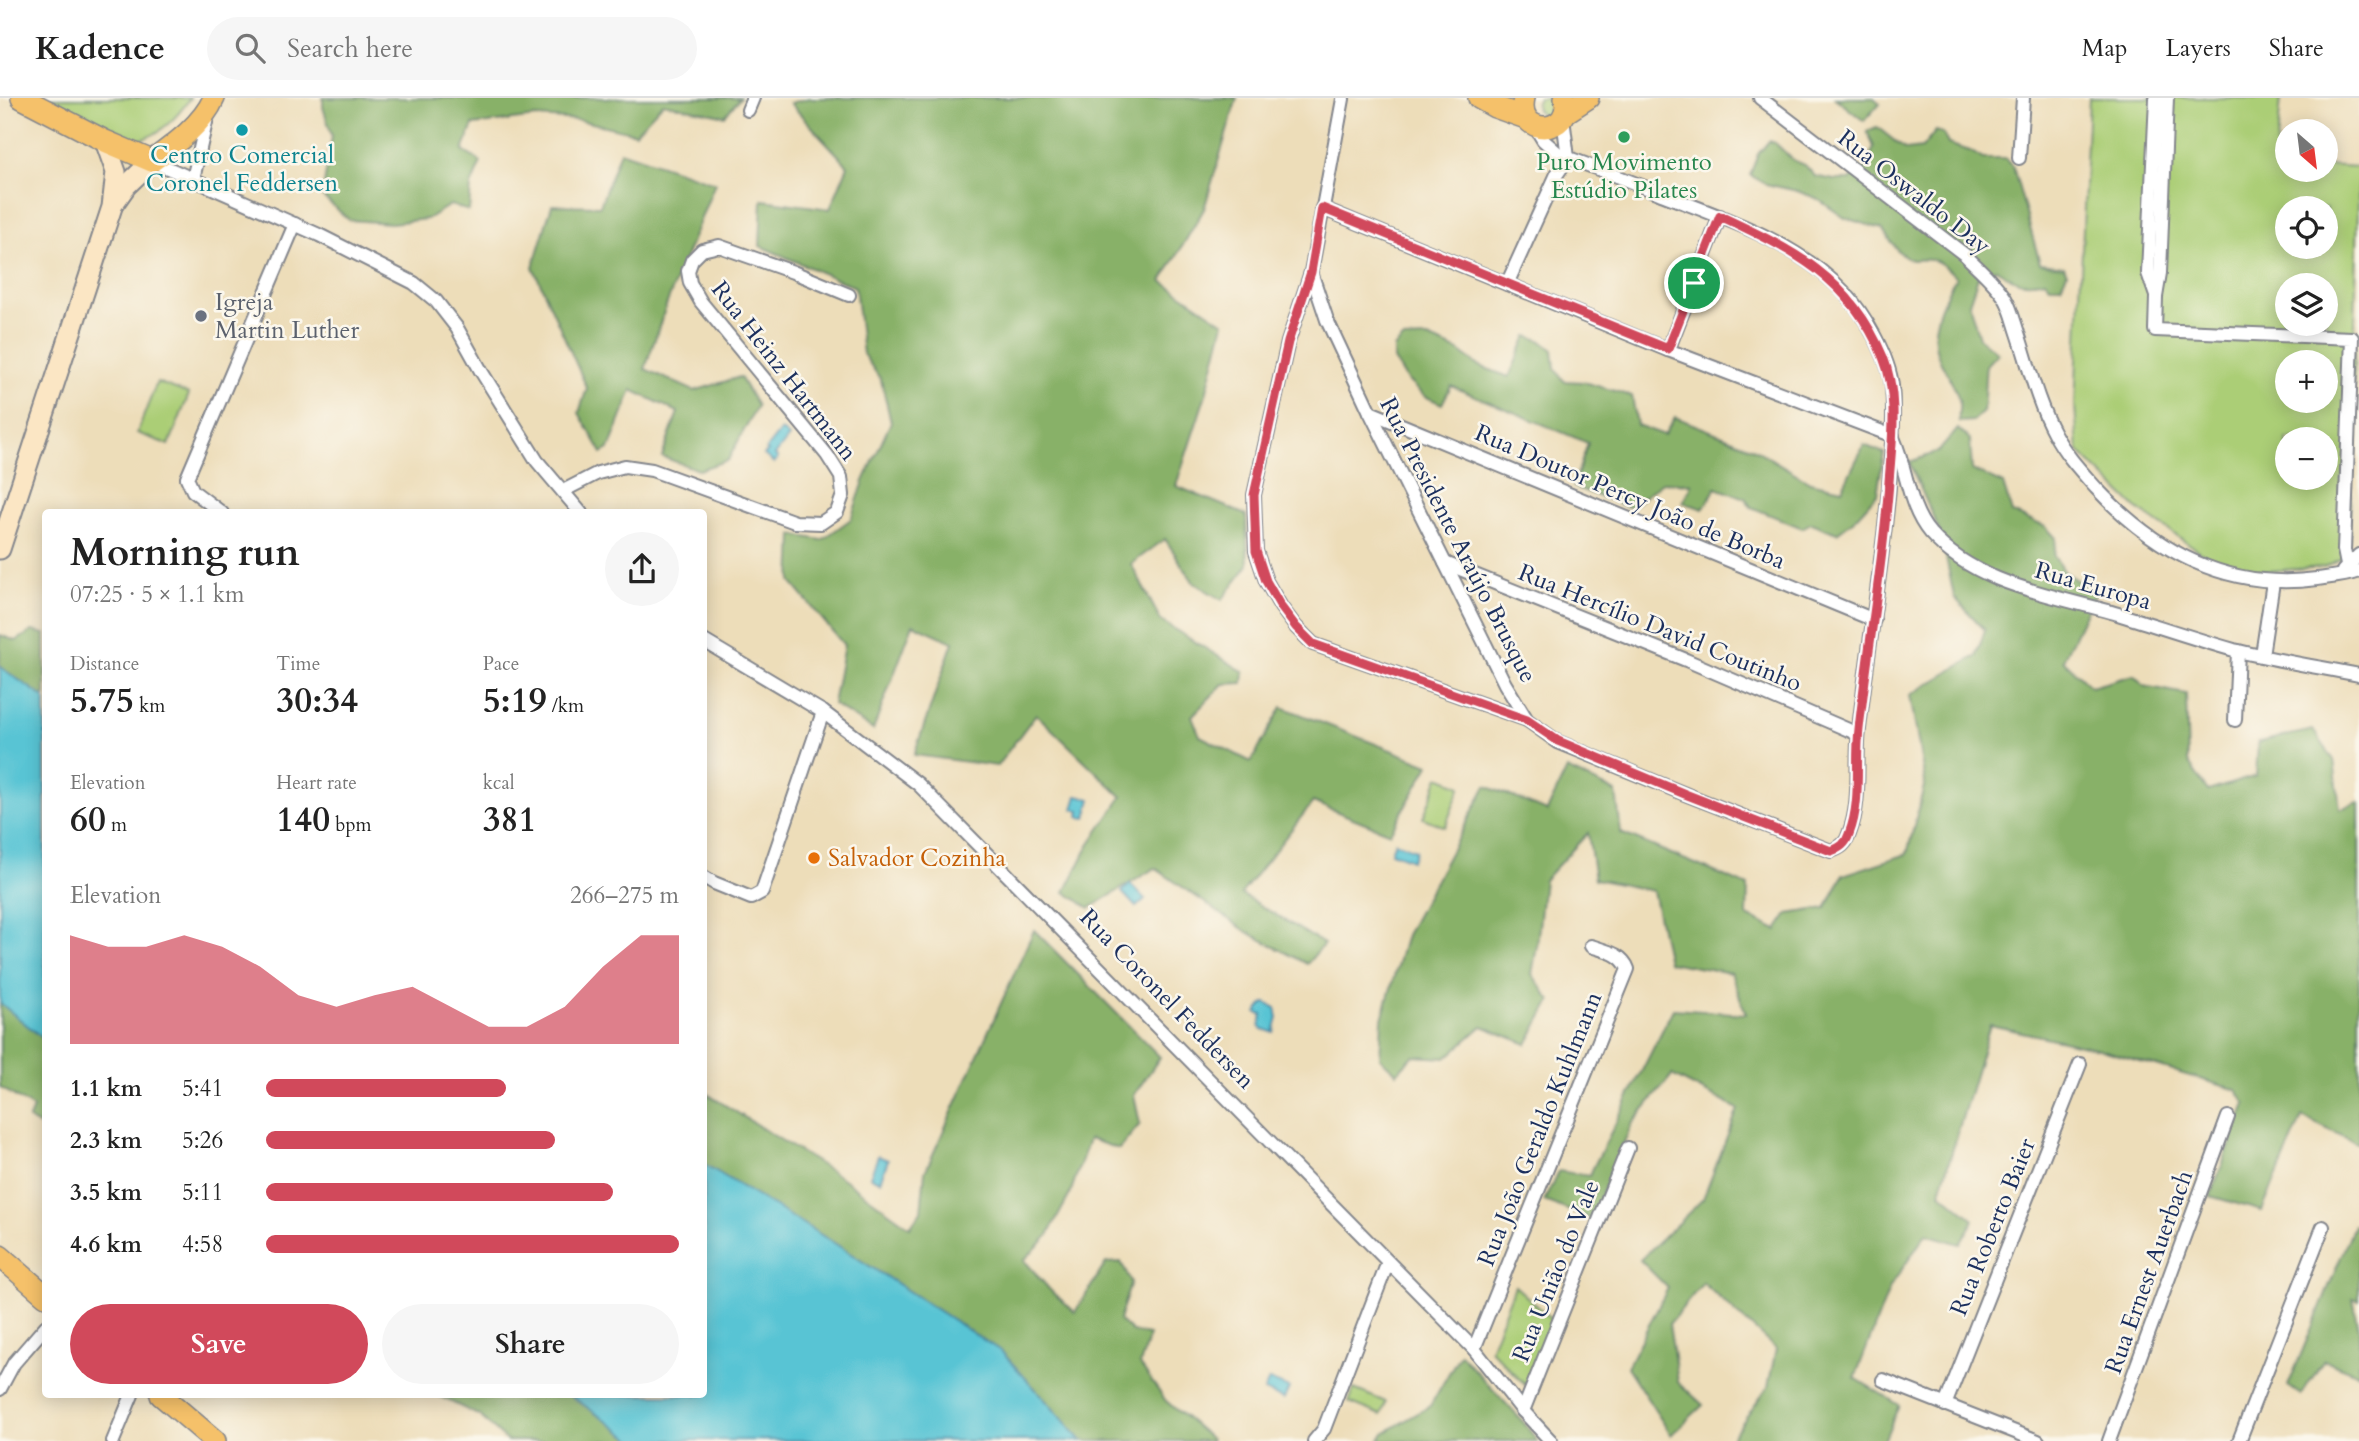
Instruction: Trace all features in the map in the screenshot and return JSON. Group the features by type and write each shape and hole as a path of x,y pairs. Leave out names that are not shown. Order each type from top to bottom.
{"main road":[{"path":"22,98 104,141 152,161"},
{"path":"1479,98 1495,107 1528,113 1550,127 1564,110 1588,98"},
{"path":"112,207 126,186 171,147 211,104"},
{"path":"0,549 112,207 116,172 104,141"},
{"path":"0,1256 42,1293"},
{"path":"165,1398 215,1441"}],"street":[{"name":"Rua Oswaldo Day","path":"1760,98 1965,255 1990,280 2006,299 2053,431 2072,462 2116,510 2162,545 2219,573 2273,582 2303,581 2338,576 2353,568"},
{"path":"2020,158 2023,98"},
{"path":"2156,98 2155,330 2352,338 2344,550 2353,568"},
{"path":"2154,273 2167,98"},
{"name":"Rua Presidente Araújo Brusque","path":"1343,99 1311,272 1327,320 1370,412 1505,684 1527,720 1558,741 1831,851 1842,847 1849,836 1859,765 1858,734"},
{"path":"193,179 211,104"},
{"path":"1507,284 1557,174 1568,158 1564,110"},
{"path":"1528,113 1552,150 1720,216 1780,244 1813,266 1845,293 1869,327 1892,382 1893,436 1883,553 1858,734"},
{"path":"152,161 295,224 414,284 436,301 457,328 537,461 578,509"},
{"path":"1322,208 1668,349 1893,436"},
{"path":"1668,349 1720,216"},
{"path":"217,509 193,491 187,478 295,224"},
{"name":"Rua Heinz Hartmann","path":"563,492 598,472 625,466 652,470 795,522 821,523 837,512 843,495 841,477 827,455 701,302 690,283 688,271 692,260 702,250 719,246 849,295"},
{"path":"1311,272 1288,342 1254,495 1256,551 1266,581 1281,607 1313,644 1527,720"},
{"name":"Rua Doutor Percy João de Borba","path":"1370,412 1874,620"},
{"name":"Rua Europa","path":"1893,436 1902,458 1914,506 1930,533 1981,572 2041,594 2238,650 2359,675"},
{"path":"2353,568 2359,555"},
{"name":"Rua Hercílio David Coutinho","path":"1445,563 1686,660 1858,734"},
{"path":"2262,655 2273,582"},
{"name":"Rua Coronel Feddersen","path":"707,643 823,712 918,784 1474,1349 1523,1411 1551,1441"},
{"path":"2235,720 2238,650"},
{"path":"707,879 751,898 762,892 823,712"},
{"name":"Rua João Geraldo Kuhlmann","path":"1474,1349 1628,969 1618,955 1591,946"},
{"name":"Rua Roberto Baier","path":"1945,1405 2080,1064"},
{"name":"Rua Ernest Auerbach","path":"2109,1441 2228,1117"},
{"name":"Rua União do Vale","path":"1523,1411 1628,1148"},
{"path":"2239,1441 2323,1227"},
{"path":"1314,1441 1324,1430 1388,1262"},
{"path":"0,1389 14,1363 42,1331"},
{"path":"1883,1380 2038,1441"},
{"path":"113,1441 131,1398"}],"green space":[{"path":"50,98 190,98 168,124 154,134 138,140"},
{"path":"323,98 740,98 725,116 663,103 635,133 579,120 536,117 473,125 463,151 481,162 471,186 469,211 450,205 427,219 391,223 349,220 322,196 332,136"},
{"path":"809,98 1237,98 1204,209 1162,281 1224,323 1206,394 1176,486 1246,515 1248,565 1222,600 1194,583 1165,539 1131,564 1161,621 1244,672 1243,683 1223,684 1192,716 1200,736 1251,762 1282,707 1429,765 1390,833 1313,802 1241,894 1324,944 1307,964 1247,932 1155,868 1090,908 1065,892 1090,843 1122,797 1036,714 997,766 914,755 953,642 913,624 873,730 833,704 844,645 791,582 793,535 822,540 851,519 864,481 891,422 881,380 863,354 855,287 760,246 762,200 830,209 848,166 790,103"},
{"path":"1539,98 1555,98 1558,106 1551,115 1542,115 1538,111 1536,105"},
{"path":"1835,98 1874,98 1880,103 1864,121"},
{"path":"2089,98 2281,98 2279,119 2275,119 2275,182 2338,182 2338,166 2359,167 2349,554 2325,567 2267,571 2236,568 2206,556 2136,508 2078,451 2075,405"},
{"path":"1877,127 1906,150 1922,148 1936,131 1943,133 1948,144 1970,151 1983,159 2005,159 2013,167 2040,263 2064,266 2067,273 2061,286 2050,286 2045,280 2019,281 1996,269 1978,277 1969,303 1979,338 1998,353 1986,366 1983,412 1973,421 1959,422 1959,400 1936,349 1935,328 1941,306 1956,277 1936,261 1911,260 1898,251 1882,229 1845,218 1816,198 1766,184 1750,175 1758,154 1769,141 1775,143 1793,160 1805,165 1815,176 1850,180 1867,164 1874,147 1867,131"},
{"path":"620,151 715,183 667,303 645,369 694,391 740,377 757,406 728,460 699,470 662,457 678,412 632,390 609,449 602,453 579,413 587,388 533,267 552,205 600,206"},
{"path":"1527,336 1540,340 1553,350 1555,368 1564,381 1584,382 1632,396 1637,425 1664,435 1675,417 1751,447 1810,482 1842,489 1864,445 1884,453 1877,494 1854,520 1837,533 1811,523 1802,528 1751,507 1745,498 1716,488 1703,509 1683,502 1692,484 1662,482 1631,508 1573,487 1588,443 1451,386 1442,404 1424,396 1407,380 1394,360 1394,348 1403,339 1428,338 1459,351 1477,365 1509,377"},
{"path":"157,382 189,394 169,445 137,433"},
{"path":"1958,429 1970,440 1972,470 2003,484 2012,513 2046,527 2056,538 2054,556 2063,571 2095,593 2063,660 2091,687 2134,675 2144,686 2186,694 2188,762 2208,791 2256,776 2258,742 2313,730 2334,760 2340,809 2359,802 2359,1144 2302,1117 2262,1211 2210,1196 2246,1104 2237,1090 2099,1049 1990,1025 1940,1192 1974,1220 1960,1244 1926,1234 1890,1287 1855,1378 1899,1405 1884,1441 1729,1441 1768,1387 1776,1349 1703,1283 1669,1324 1678,1382 1703,1405 1671,1435 1627,1367 1668,1288 1640,1260 1703,1199 1738,1109 1672,1075 1632,1124 1591,1219 1544,1201 1559,1171 1589,1176 1673,1009 1746,1014 1731,973 1668,962 1653,891 1595,879 1588,833 1544,880 1532,974 1551,1001 1527,1044 1482,1026 1446,1058 1413,1056 1397,1073 1380,1058 1382,1019 1406,935 1486,786 1547,811 1567,769 1616,792 1621,833 1748,886 1747,916 1777,930 1788,914 1826,908 1843,875 1907,854 1925,782 1910,695 1976,656 1985,630 1954,597 1942,537 1909,462 1938,452"},
{"path":"32,631 42,633 42,696 0,667 0,635 16,641"},
{"path":"1439,777 1461,786 1445,827 1423,818"},
{"path":"1034,930 1160,1057 1134,1095 1140,1124 1119,1149 1089,1139 1070,1194 1047,1237 1024,1260 1050,1290 1075,1312 1106,1263 1121,1262 1131,1282 1119,1320 1132,1332 1149,1335 1140,1365 1166,1401 1211,1441 1082,1441 1002,1352 831,1241 707,1166 707,1094 842,1178 910,1227 921,1211 925,1172"},
{"path":"0,1003 42,1038 42,1127 29,1119 33,1108 0,1087"},
{"path":"2354,1225 2359,1225 2359,1300 2353,1298 2359,1328 2359,1374 2324,1360 2301,1395 2288,1386"},
{"path":"1515,1286 1552,1319 1525,1385 1490,1349"},
{"path":"1460,1354 1524,1423 1537,1441 1379,1441 1384,1433 1430,1406"},
{"path":"1354,1389 1386,1402 1381,1415 1349,1402"},
{"path":"443,1398 574,1398 633,1440 648,1441 507,1441 480,1416"}],"water":[{"path":"781,430 789,437 775,455 778,458 774,463 764,455"},
{"path":"0,667 42,696 42,1038 0,1003"},
{"path":"1077,796 1091,799 1086,818 1079,817 1080,811 1073,809"},
{"path":"1395,842 1416,850 1412,860 1391,852"},
{"path":"1130,884 1145,899 1136,907 1122,892"},
{"path":"1266,1003 1276,1008 1278,1018 1274,1032 1260,1027 1262,1015 1257,1013"},
{"path":"878,1156 888,1160 880,1181 870,1177"},
{"path":"707,1166 831,1241 1002,1352 1082,1441 633,1440 574,1398 707,1398"},
{"path":"1269,1380 1289,1388 1284,1399 1264,1391"}],"place":[{"name":"Centro Comercial Coronel Feddersen","path":"242,130"},
{"name":"Puro Movimento Estúdio Pilates","path":"1624,137"},
{"name":"Igreja Martin Luther","path":"201,316"},
{"name":"Salvador Cozinha","path":"814,858"}],"route":[{"path":"1322,208 1668,349 1694,283 1720,216 1780,244 1813,266 1845,293 1869,327 1892,382 1893,436 1883,553 1858,734 1859,765 1853,818 1849,836 1842,847 1831,851 1558,741 1527,720 1313,644 1281,607 1266,581 1256,551 1254,495 1288,342 1311,272 1322,208"}]}
